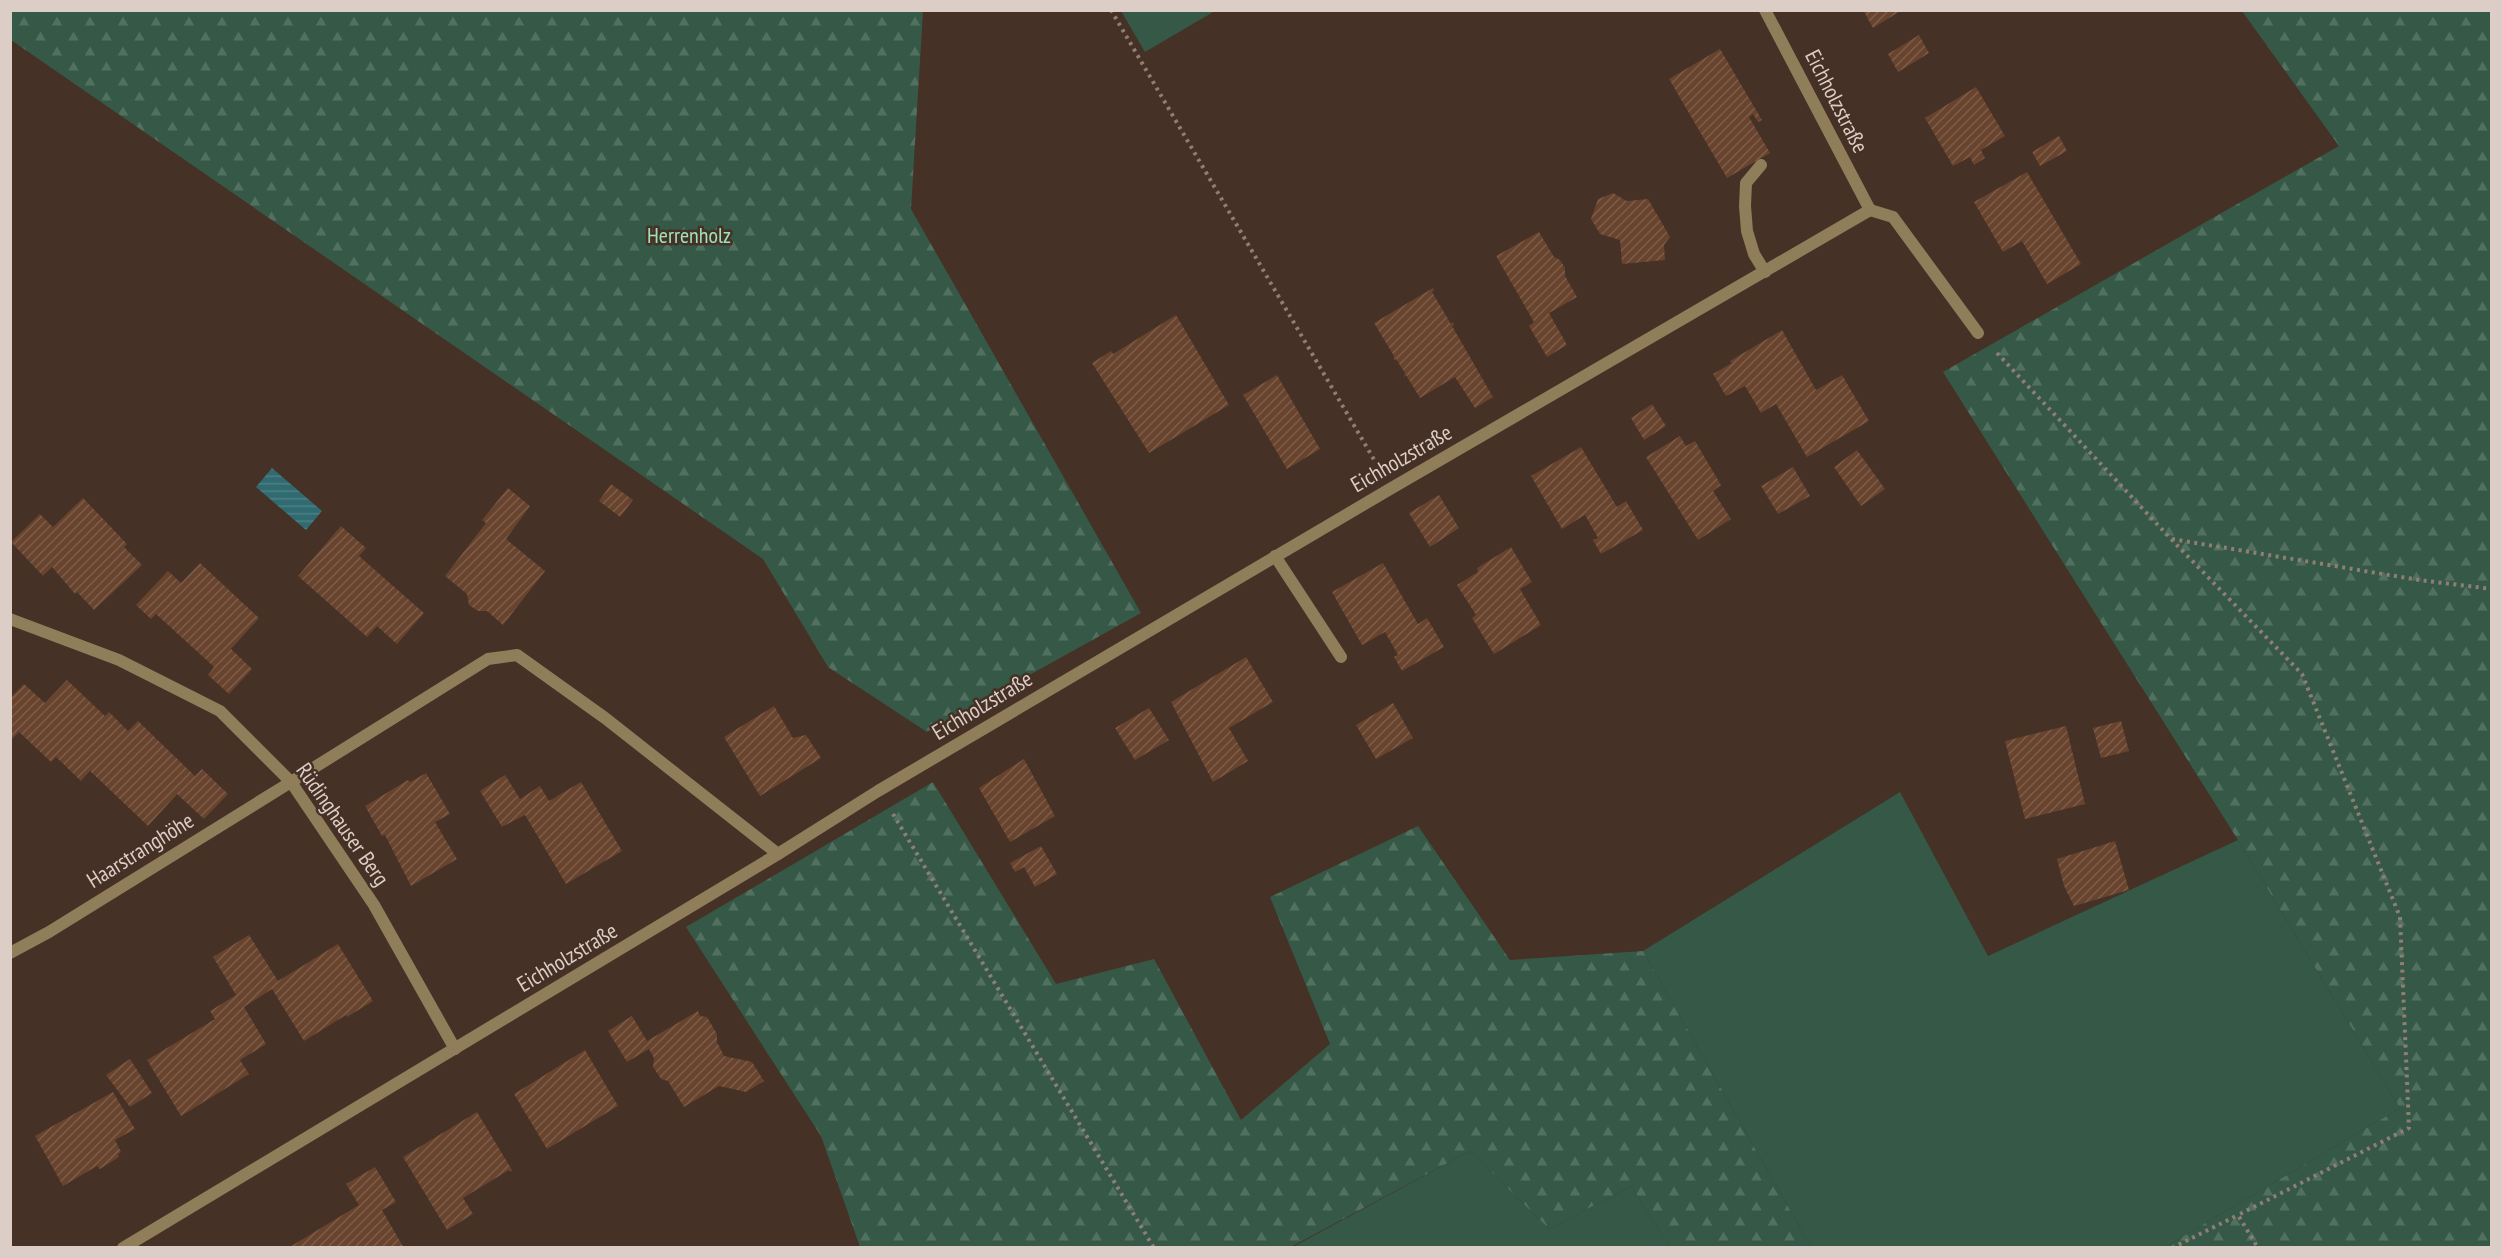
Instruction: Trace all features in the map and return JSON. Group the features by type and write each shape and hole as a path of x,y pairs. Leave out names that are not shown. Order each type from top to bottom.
{"street":[{"name":"Eichholzstraße","path":"123,1248 778,854 878,790 1870,210 1765,10"},
{"path":"1761,165 1746,183 1745,206 1747,231 1754,254 1765,272"},
{"path":"1870,210 1893,217 1978,333"},
{"path":"1275,556 1341,657"},
{"name":"Rüdinghauser Berg","path":"10,619 119,660 220,711 291,782 374,906 455,1049"},
{"name":"Haarstranghöhe","path":"10,953 49,932 488,659 517,655 605,718 778,854"}],"path":[{"path":"1111,10 1390,489"},
{"path":"1978,333 2171,539 2302,674 2400,917 2409,1128 2172,1248"},
{"path":"2171,539 2419,580 2492,589"},
{"path":"878,790 1154,1248"},
{"path":"2238,1215 2258,1248"}],"green space":[{"name":"Herrenholz","path":"11,10 923,11 911,209 1141,613 927,732 828,667 763,559 11,40"},
{"path":"1121,11 1215,11 1145,52"},
{"path":"2242,11 2491,11 2491,1247 2165,1247 2400,1108 2238,840 1943,372 2339,146"},
{"path":"933,782 1056,984 1154,959 1241,1120 1330,1044 1270,897 1418,826 1510,960 1643,951 1811,1247 1670,1247 1631,1186 1549,1229 1470,1151 1291,1247 860,1247 821,1136 686,927"},
{"path":"1900,792 1988,956 2238,840 2400,1108 2165,1247 1811,1247 1643,951"},
{"path":"1470,1151 1549,1229 1631,1186 1670,1247 1291,1248"}],"water":[{"path":"272,468 322,511 306,530 256,487"}],"building":[{"path":"1863,10 1902,10 1873,28"},
{"path":"1919,35 1929,53 1898,72 1888,54"},
{"path":"1720,49 1762,120 1758,122 1753,114 1749,117 1770,153 1727,178 1669,79"},
{"path":"1976,87 2005,136 1981,150 1985,158 1974,165 1970,157 1953,166 1925,118"},
{"path":"2059,136 2067,151 2040,166 2032,152"},
{"path":"2027,172 2081,264 2047,284 2022,241 2003,252 1974,202"},
{"path":"1613,193 1627,201 1648,199 1670,237 1664,245 1665,260 1622,264 1620,240 1600,234 1591,219 1598,199"},
{"path":"1539,232 1554,257 1560,260 1565,268 1565,276 1577,297 1549,313 1567,345 1547,357 1529,326 1534,322 1496,256"},
{"path":"1433,288 1432,292 1451,324 1453,322 1452,326 1493,397 1475,408 1455,377 1420,398 1406,375 1404,377 1405,373 1396,359 1394,360 1394,356 1374,323"},
{"path":"1176,315 1229,405 1149,453 1092,363 1111,351 1113,354"},
{"path":"1782,330 1816,390 1842,375 1869,421 1807,457 1776,404 1761,413 1745,386 1726,396 1713,374 1732,363 1730,361"},
{"path":"1277,375 1320,449 1287,469 1243,395"},
{"path":"1652,404 1666,426 1644,440 1631,418"},
{"path":"1680,436 1686,446 1695,441 1721,485 1713,491 1731,519 1698,540 1646,457"},
{"path":"1581,447 1617,507 1626,501 1643,530 1601,554 1593,540 1598,538 1585,515 1562,529 1531,476"},
{"path":"1857,450 1885,489 1861,506 1834,467"},
{"path":"1793,467 1810,496 1778,514 1761,486"},
{"path":"611,484 633,500 620,517 599,501"},
{"path":"508,488 530,506 506,539 545,571 503,625 487,611 478,611 469,605 467,594 445,576 486,523 482,520"},
{"path":"1439,495 1459,528 1430,547 1409,513"},
{"path":"83,498 127,544 124,547 142,565 94,610 77,592 75,594 52,567 43,576 11,542 40,514 53,527"},
{"path":"341,526 366,548 359,556 424,613 397,644 377,626 367,637 298,576"},
{"path":"1511,547 1532,582 1520,589 1541,625 1494,654 1472,618 1476,615 1457,585 1478,572 1477,568"},
{"path":"200,563 259,618 231,649 252,669 229,694 208,675 214,667 156,614 151,619 136,605 168,571 181,583"},
{"path":"1383,563 1418,624 1427,618 1444,647 1402,671 1394,657 1398,655 1385,632 1362,645 1332,592"},
{"path":"1246,657 1273,702 1229,728 1248,761 1213,782 1171,702"},
{"path":"67,680 105,716 109,712 128,731 138,721 195,776 202,769 228,794 204,819 177,794 148,826 90,771 81,781 56,757 51,762 19,732 10,741 10,698 24,684 45,703"},
{"path":"1393,703 1413,738 1376,759 1356,725"},
{"path":"774,706 793,738 806,735 821,758 760,796 724,737"},
{"path":"1149,708 1169,740 1135,760 1115,728"},
{"path":"2121,721 2129,751 2101,758 2093,728"},
{"path":"2066,726 2085,804 2025,819 2005,741"},
{"path":"1024,759 1055,816 1010,842 979,788"},
{"path":"426,773 450,814 435,822 457,859 411,886 385,835 382,836 365,806 408,780 410,782"},
{"path":"505,775 520,799 540,786 549,801 581,782 622,851 566,884 525,815 502,827 480,791"},
{"path":"2115,841 2129,890 2074,906 2064,886 2057,859"},
{"path":"1041,846 1057,874 1035,887 1024,867 1015,872 1010,863"},
{"path":"249,935 278,981 338,944 373,1001 304,1041 272,989 244,1007 266,1044 240,1060 249,1074 181,1116 147,1060 215,1019 210,1011 236,995 213,957"},
{"path":"698,1011 700,1016 707,1017 717,1034 717,1042 724,1056 752,1062 764,1081 746,1092 719,1086 684,1107 668,1081 661,1079 653,1067 654,1058 649,1049 627,1062 608,1031 632,1016 647,1041"},
{"path":"585,1050 618,1106 547,1149 514,1094"},
{"path":"130,1059 152,1093 130,1107 106,1075"},
{"path":"113,1092 135,1129 115,1140 121,1152 118,1154 119,1157 100,1169 97,1166 63,1186 35,1136"},
{"path":"477,1112 512,1170 463,1198 473,1214 447,1230 403,1157"},
{"path":"375,1167 396,1202 382,1210 404,1248 288,1248 359,1205 346,1184"}]}
